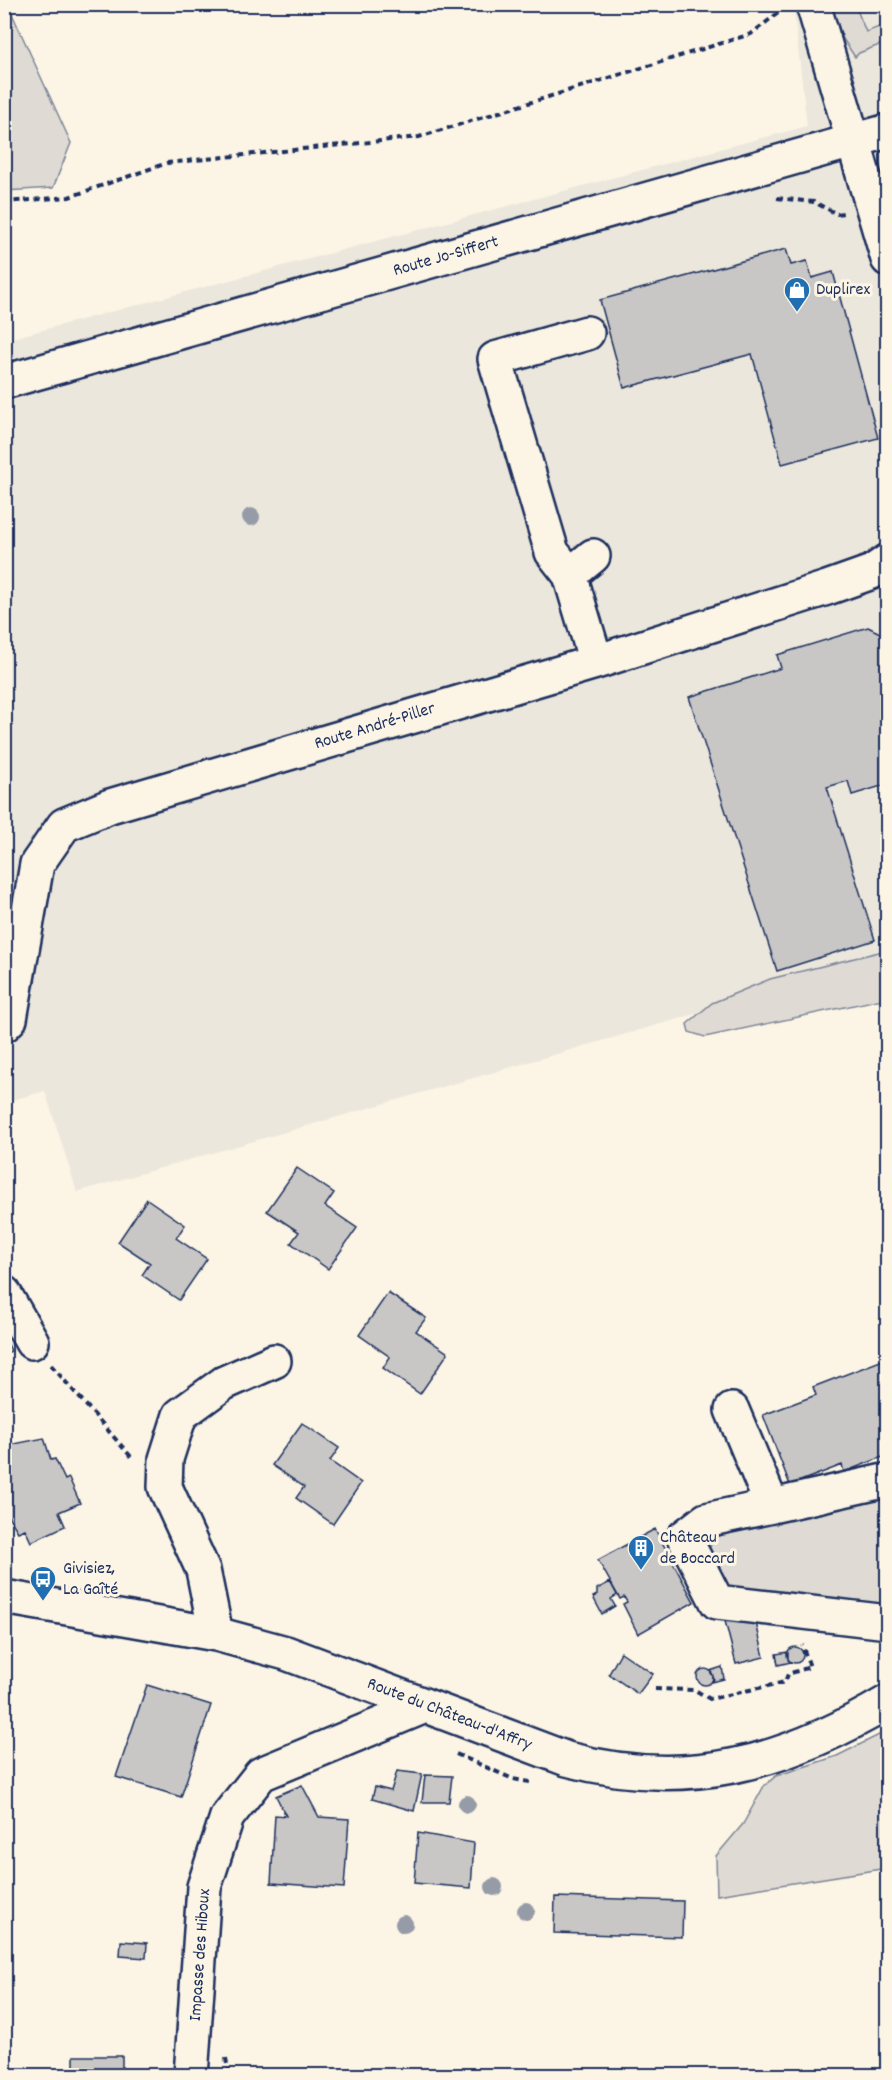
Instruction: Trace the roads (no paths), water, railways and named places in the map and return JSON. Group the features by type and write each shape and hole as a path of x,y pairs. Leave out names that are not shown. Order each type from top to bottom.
{"street":[{"path":"813,4 888,259"},
{"name":"Route Jo-Siffert","path":"4,382 888,131"},
{"path":"587,333 495,359 552,552 582,565 596,662"},
{"name":"Route André-Piller","path":"4,1025 10,1019 37,864 64,825 110,806 596,662 828,588 872,572 888,561"},
{"path":"4,1293 32,1342"},
{"path":"216,1634 203,1570 165,1487 166,1459 180,1415 224,1383 274,1362"},
{"path":"732,1410 772,1506"},
{"path":"888,1480 706,1520 684,1537 717,1602 888,1622"},
{"name":"Route du Château-d'Affry","path":"4,1597 216,1634 286,1653 567,1759 607,1770 647,1774 746,1765 818,1740 888,1702"},
{"name":"Impasse des Hiboux","path":"191,2076 204,1887 227,1817 261,1774 424,1706"}],"place":[{"name":"Duplirex","path":"797,313"},
{"name":"Château de Boccard","path":"641,1571"},
{"name":"Givisiez, La Gaîté","path":"43,1602"}]}
